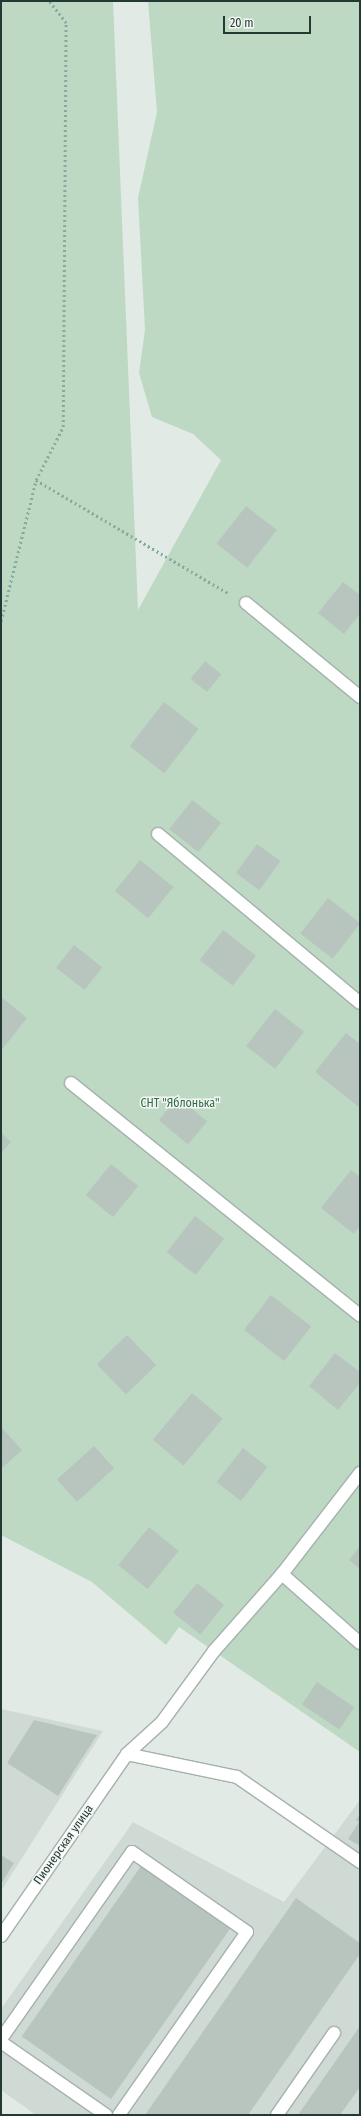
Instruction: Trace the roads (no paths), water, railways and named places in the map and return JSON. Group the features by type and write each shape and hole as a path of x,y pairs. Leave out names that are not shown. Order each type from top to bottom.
{"street":[{"path":"246,603 360,697"},
{"path":"158,834 360,1002"},
{"path":"71,1083 360,1315"},
{"name":"Пионерская улица","path":"1,1936 127,1754 162,1722 214,1652 282,1574 360,1473"},
{"path":"282,1574 360,1643"},
{"path":"127,1754 236,1777 360,1862"},
{"path":"106,2115 1,2040 132,1852 247,1932 119,2115"},
{"path":"277,2115 334,2033"}],"park label":[{"name":"СНТ \"Яблонька\"","path":"180,1104"}]}
